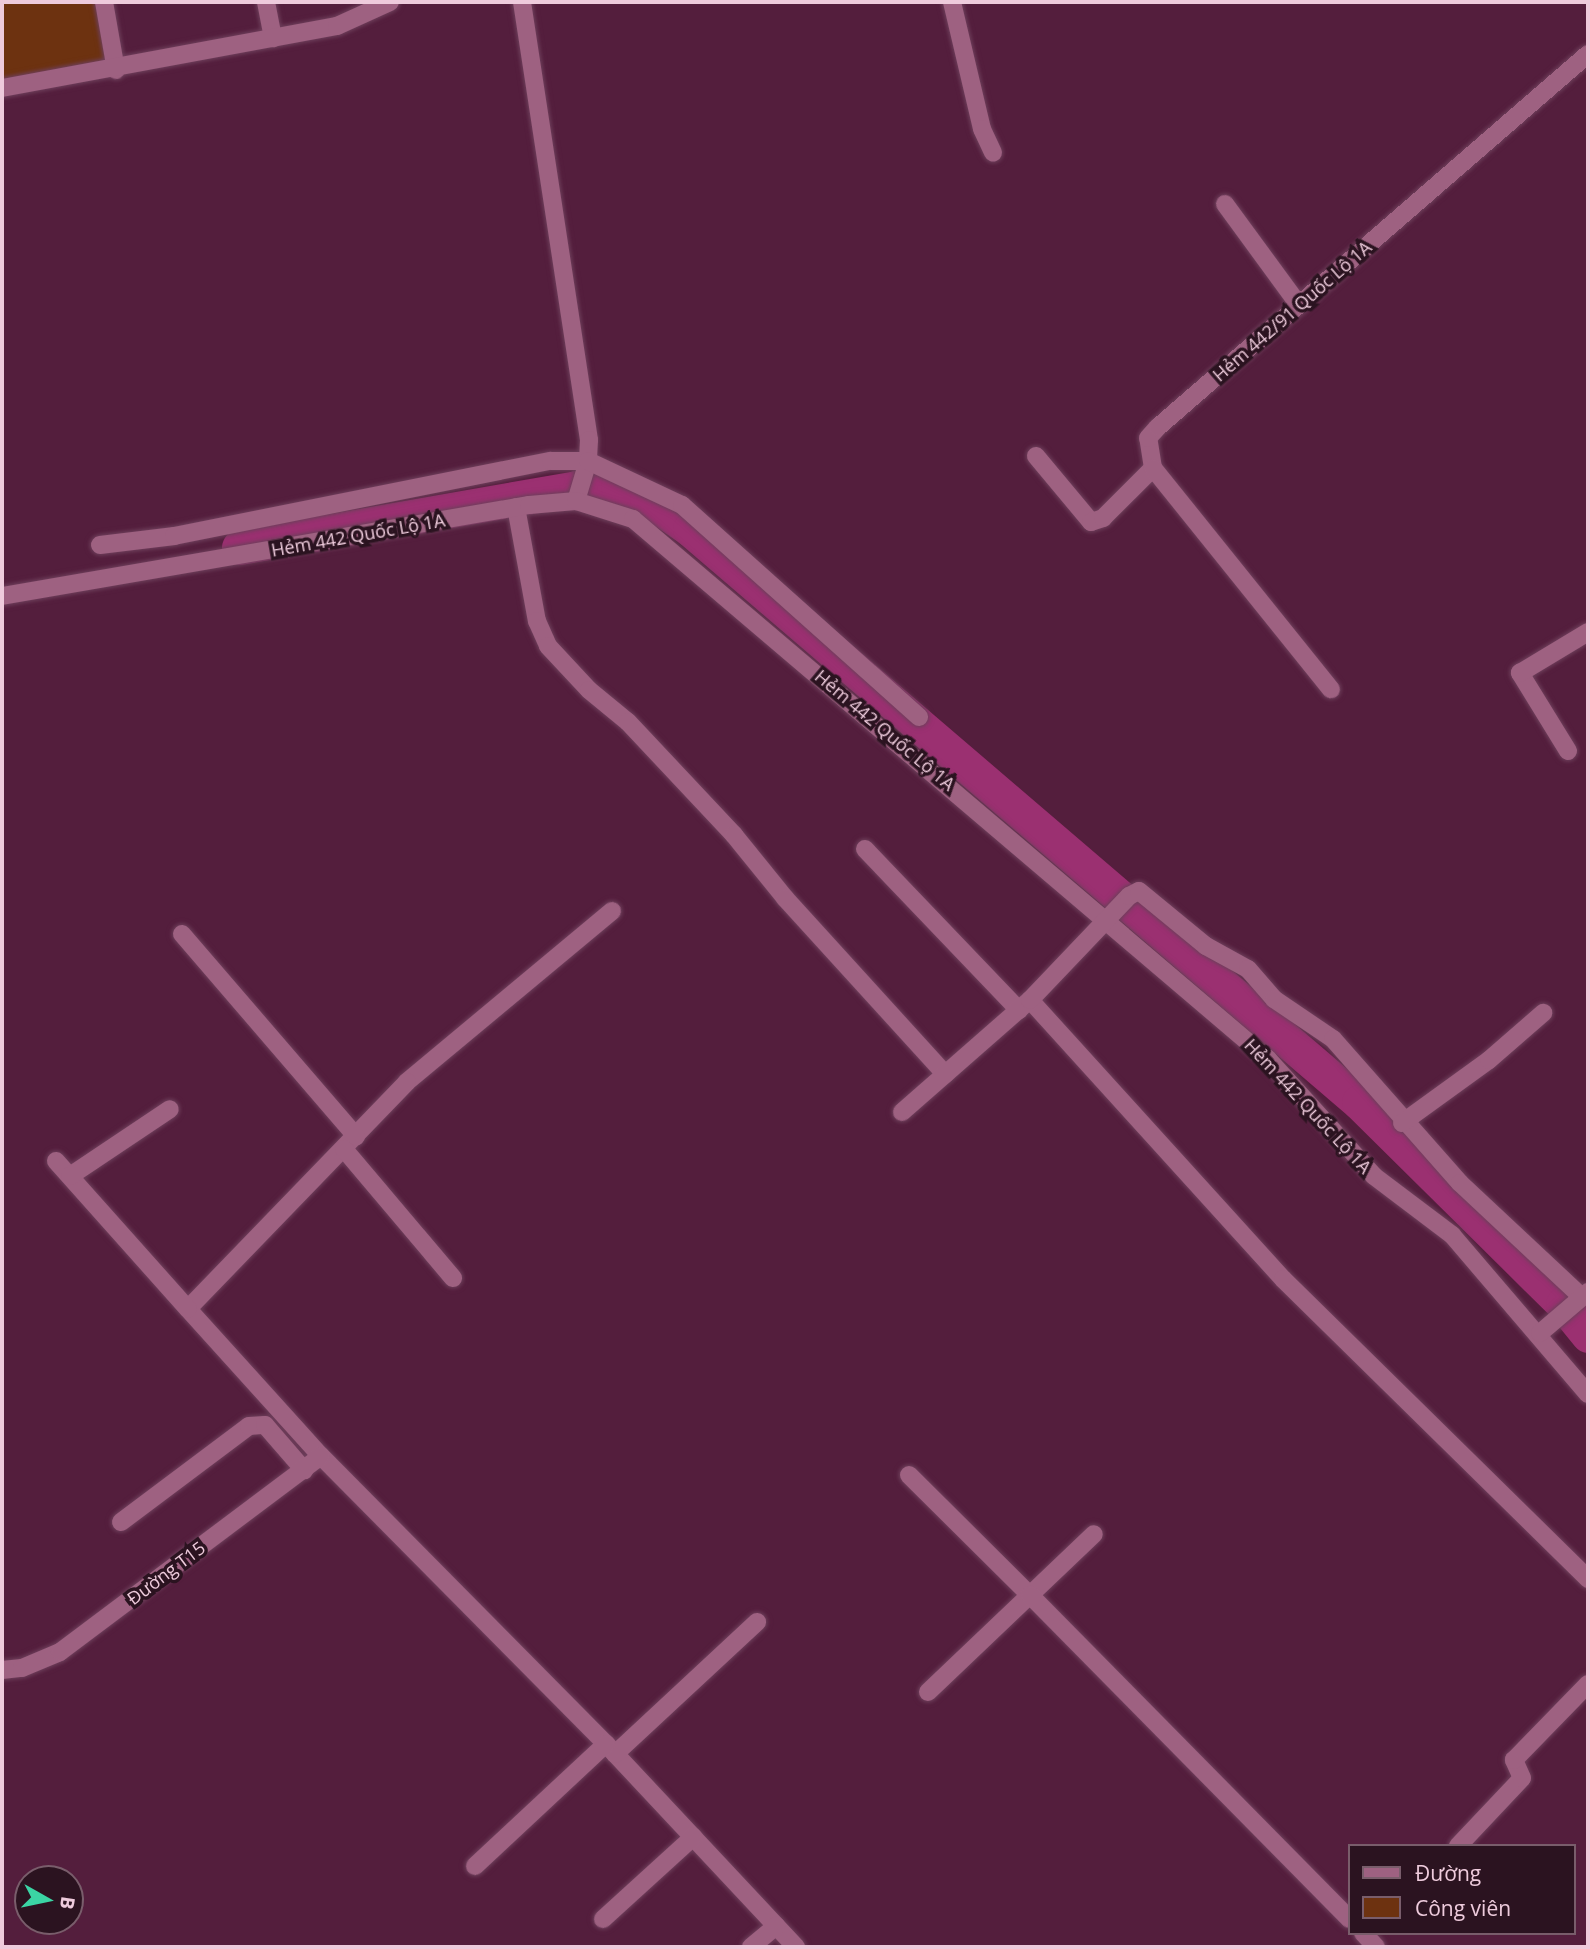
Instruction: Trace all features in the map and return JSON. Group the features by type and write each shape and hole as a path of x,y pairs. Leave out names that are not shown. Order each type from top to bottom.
{"street":[{"path":"104,2 116,70"},
{"path":"266,2 273,38"},
{"path":"522,2 559,223 588,461 579,493"},
{"path":"952,2 982,129 993,153"},
{"path":"2,88 116,70 337,26 381,4"},
{"name":"Hẻm 442/91 Quốc Lộ 1A","path":"1153,468 1150,435 1588,54"},
{"path":"1225,204 1299,305"},
{"path":"1036,456 1091,522 1103,519 1153,468 1331,689"},
{"path":"100,545 163,538 551,461 588,461 682,505 919,717"},
{"name":"Hẻm 442 Quốc Lộ 1A","path":"2,596 516,508 579,493 656,536 1109,916 1268,1059 1374,1176 1452,1235 1544,1329 1588,1394"},
{"path":"516,508 537,621 548,646 589,690 628,722 734,835 785,898 945,1074"},
{"path":"1568,751 1520,673 1588,632"},
{"path":"865,849 1025,1005 1283,1279 1588,1579"},
{"path":"902,1112 1025,1005 1129,896 1143,893 1206,946 1248,969 1274,999 1332,1040 1402,1123 1581,1298 1544,1329"},
{"path":"188,1309 407,1082 612,911"},
{"path":"182,934 350,1142 453,1278"},
{"path":"1402,1123 1489,1060 1543,1013"},
{"path":"70,1176 170,1109"},
{"path":"56,1161 321,1456 610,1749 796,1947"},
{"path":"121,1522 249,1426 265,1425 304,1470"},
{"name":"Đường T15","path":"2,1670 22,1668 60,1652 321,1456"},
{"path":"909,1475 1347,1908"},
{"path":"928,1692 1094,1534"},
{"path":"475,1866 757,1622"},
{"path":"1460,1844 1522,1778 1514,1760 1588,1684"},
{"path":"603,1919 692,1837"},
{"path":"751,1947 776,1926"}],"green space":[{"path":"2,2 100,2 111,65 2,82"}],"waterway":[{"path":"239,547 576,488 618,486 647,499 690,529 1359,1102 1563,1304 1588,1335"}]}
